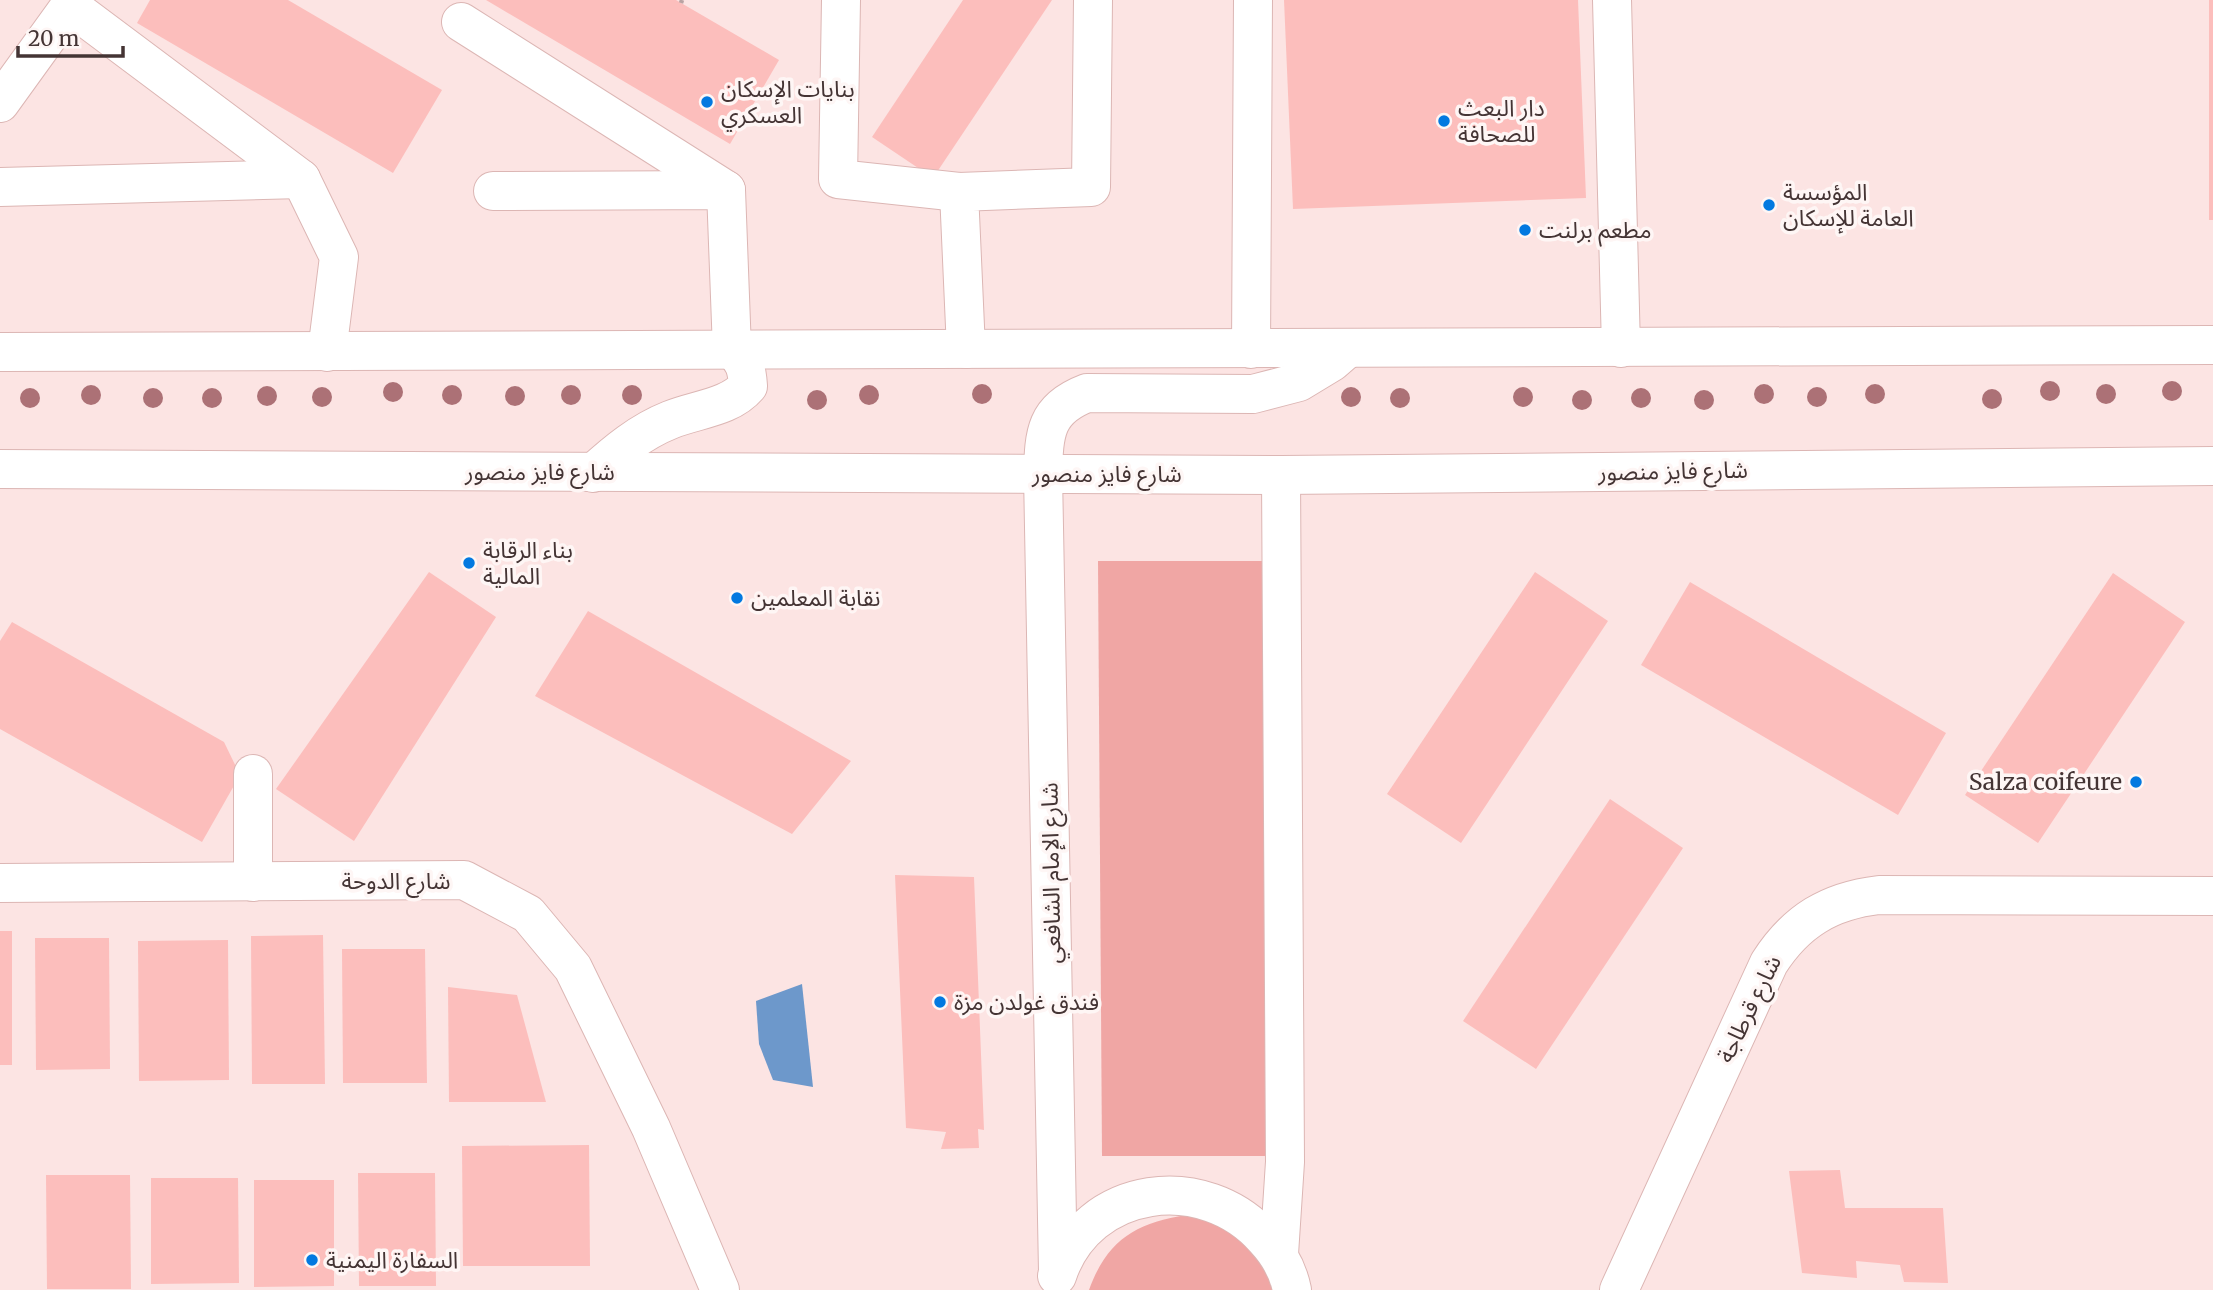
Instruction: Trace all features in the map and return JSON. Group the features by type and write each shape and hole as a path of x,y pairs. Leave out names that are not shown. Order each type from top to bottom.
{"main road":[{"path":"841,0 838,179 959,192 1091,187 1093,0"},
{"path":"1251,349 1253,0"},
{"path":"1612,0 1621,348"},
{"path":"0,103 70,6 301,179 339,257 327,352"},
{"path":"461,22 726,190"},
{"path":"0,187 301,179"},
{"path":"493,191 726,190"},
{"path":"593,473 615,452 649,430 696,411 736,399 748,386 745,364 732,350 726,190"},
{"path":"959,192 965,349"},
{"path":"0,352 2213,345"},
{"name":"شارع الإمام الشافعي","path":"1056,1281 1043,474 1044,442 1048,425 1071,399 1087,393 1265,392 1316,373 1347,349"},
{"name":"شارع فايز منصور","path":"0,469 1281,475 2213,466"},
{"path":"1279,1254 1284,1162 1281,475"},
{"path":"253,774 253,882"},
{"name":"شارع الدوحة","path":"0,883 464,880 528,914 573,968 652,1128 720,1290"},
{"name":"شارع قرطاجة","path":"1619,1290 1769,963 1783,940 1803,922 1826,907 1852,898 1879,895 2213,897"},
{"path":"1056,1281 1082,1233 1119,1206 1163,1194 1208,1199 1248,1219 1279,1254 1292,1290"}],"shaded area":[{"path":"1098,561 1263,561 1267,1156 1102,1156"},
{"path":"1186,1215 1207,1219 1236,1230 1254,1247 1282,1290 1089,1290 1096,1273 1114,1246 1138,1229 1168,1218"}],"water":[{"path":"802,984 813,1087 773,1080 759,1044 756,1001"}],"building":[{"path":"150,0 288,0 442,90 393,173 137,23"},
{"name":"بنايات الإسكان العسكري","path":"486,0 676,0 779,60 730,144"},
{"path":"963,0 1052,0 933,178 872,137"},
{"path":"1284,0 1578,0 1586,198 1293,209"},
{"path":"2209,0 2213,0 2213,220 2209,220"},
{"path":"429,572 496,617 354,841 276,789"},
{"path":"1535,572 1608,621 1461,843 1387,794"},
{"path":"2113,573 2185,622 2038,843 1965,795"},
{"path":"1690,582 1946,733 1898,815 1641,665"},
{"path":"588,611 851,761 792,834 535,696"},
{"path":"12,622 224,742 240,775 202,842 0,729 0,641"},
{"path":"1610,799 1683,848 1536,1069 1463,1021"},
{"name":"فندق غولدن مزة","path":"895,875 974,877 984,1130 978,1129 979,1148 941,1149 946,1132 906,1128"},
{"path":"0,931 12,931 12,1065 0,1065"},
{"path":"323,935 325,1084 252,1084 251,936"},
{"path":"35,938 109,938 110,1069 36,1070"},
{"path":"228,940 229,1080 139,1081 138,941"},
{"path":"342,949 425,949 427,1083 343,1083"},
{"path":"448,987 517,995 546,1102 449,1102"},
{"path":"589,1145 590,1266 463,1266 462,1146"},
{"path":"1840,1170 1845,1208 1943,1208 1948,1283 1904,1282 1900,1265 1856,1261 1857,1278 1802,1273 1789,1171"},
{"path":"358,1173 435,1173 436,1286 359,1286"},
{"path":"46,1175 130,1175 131,1289 47,1289"},
{"path":"151,1178 238,1178 239,1283 151,1284"},
{"path":"254,1180 334,1180 334,1286 254,1287"}],"place":[{"name":"بنايات الإسكان العسكري","path":"707,102"},
{"name":"دار البعث للصحافة","path":"1444,121"},
{"name":"المؤسسة العامة للإسكان","path":"1769,205"},
{"name":"مطعم برلنت","path":"1525,230"},
{"name":"بناء الرقابة المالية","path":"469,563"},
{"name":"نقابة المعلمين","path":"737,598"},
{"name":"Salza coifeure","path":"2136,782"},
{"name":"فندق غولدن مزة","path":"940,1002"},
{"name":"السفارة اليمنية","path":"312,1260"}]}
